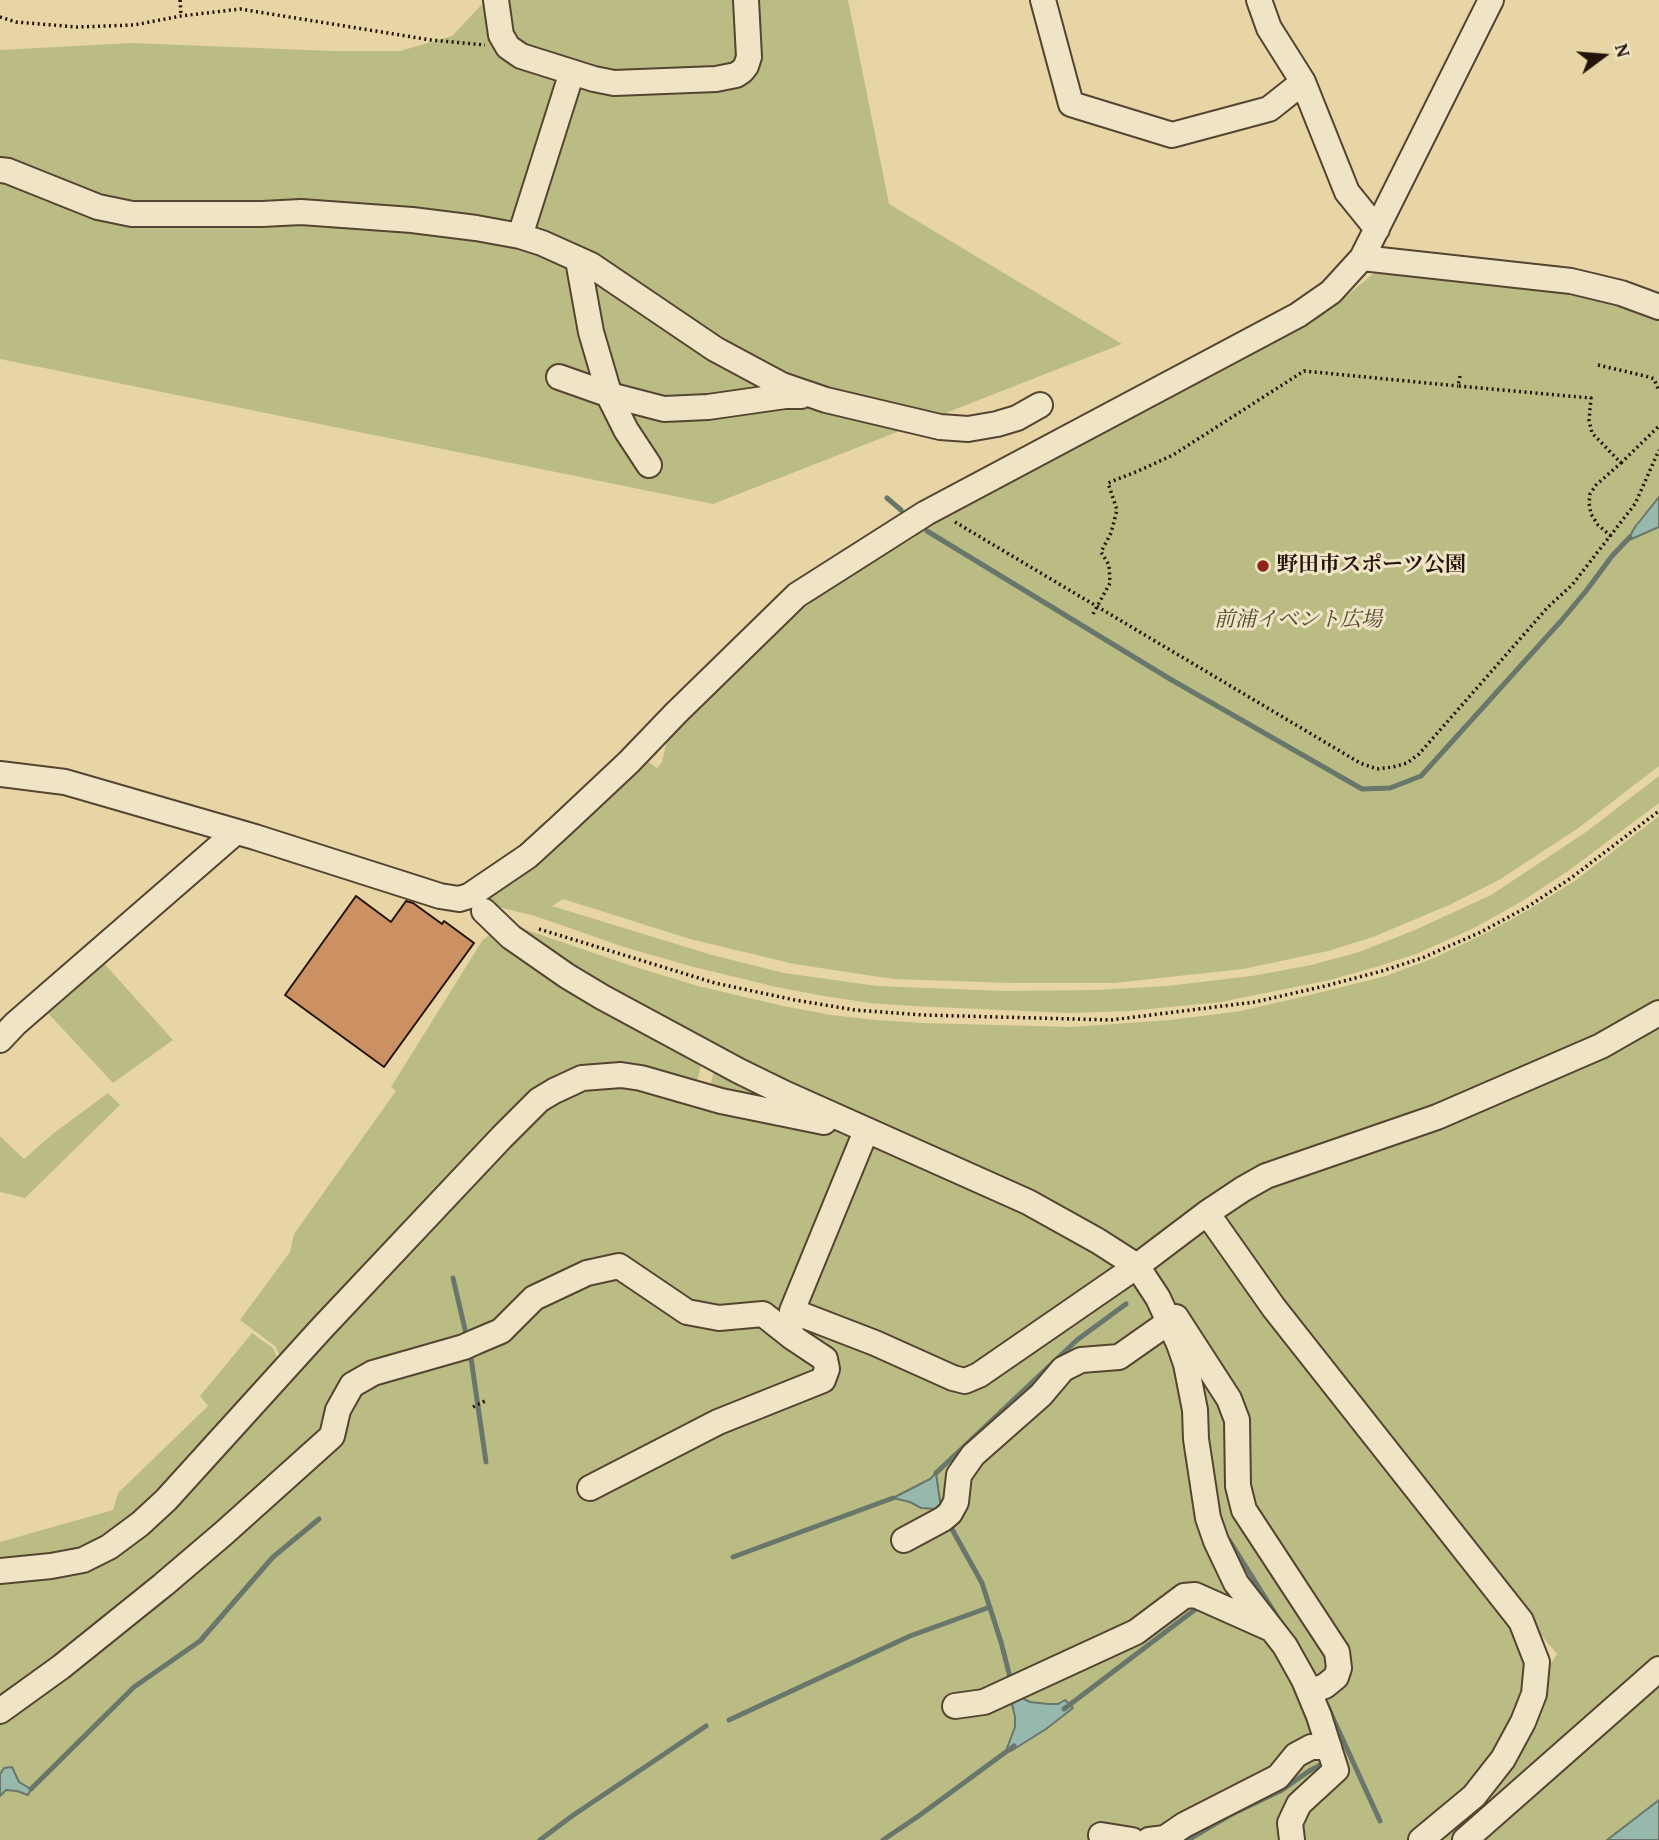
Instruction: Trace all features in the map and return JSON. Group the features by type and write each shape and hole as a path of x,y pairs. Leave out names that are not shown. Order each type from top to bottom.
{"street":[{"path":"496,0 501,35 508,47 521,56 614,83 716,79 736,75 746,66 749,57 746,0"},
{"path":"1043,0 1072,104 1084,108 1172,135 1269,109 1303,82"},
{"path":"1259,0 1269,28 1303,82 1347,192 1377,229"},
{"path":"476,903 629,762 797,595 933,509 1298,314 1331,292 1362,258 1491,0"},
{"path":"520,236 572,72"},
{"path":"0,170 98,207 132,214 301,212 412,220 520,236 591,265 715,349 782,385 812,396 940,427 968,429 1017,418 1040,405"},
{"path":"1362,258 1572,281 1621,293 1659,307"},
{"path":"578,260 597,360 626,430 649,466"},
{"path":"559,377 610,395 664,409 785,396 812,396"},
{"path":"0,774 65,782 440,896 476,903 523,925"},
{"path":"0,1040 236,832"},
{"path":"476,903 511,937 567,976 705,1053 866,1131 1028,1202 1137,1266 1158,1298 1186,1364 1195,1410 1196,1439 1208,1518 1216,1541 1233,1577 1316,1690 1336,1770 1299,1804 1290,1824 1292,1840"},
{"path":"792,1311 965,1381 979,1375 1137,1266 1207,1213 1266,1176 1437,1117 1601,1046 1659,1013"},
{"path":"693,1093 702,1086 707,1065 705,1053"},
{"path":"0,1571 83,1560 109,1547 139,1524 166,1500 322,1328 539,1100 569,1083 582,1078 601,1076 641,1078 720,1101 866,1131"},
{"path":"793,1337 790,1327 792,1311 866,1131"},
{"path":"1207,1213 1275,1308 1521,1621 1537,1662 1534,1694 1523,1723 1503,1759 1474,1796 1421,1840"},
{"path":"0,1712 163,1585 332,1436 338,1410 352,1385 373,1373 470,1344 501,1331 534,1298 587,1273 619,1266 687,1312 719,1318 763,1314 825,1359 827,1369 823,1380 718,1422 590,1488"},
{"path":"904,1540 947,1516 956,1502 959,1475 973,1455 1041,1395 1063,1369 1081,1360 1119,1357 1176,1317 1228,1399 1237,1420 1238,1486 1244,1510 1337,1652 1339,1668 1336,1677 1316,1690"},
{"path":"955,1706 984,1702 1136,1632 1184,1596 1195,1595 1272,1630"},
{"path":"1465,1840 1659,1669"},
{"path":"1149,1840 1165,1838 1184,1825 1278,1777 1296,1755 1311,1747 1331,1755"},
{"path":"1101,1835 1132,1840"}],"path":[{"path":"180,0 181,16"},
{"path":"0,17 16,22 77,27 134,24 240,9 431,40 508,47"},
{"path":"1598,365 1654,379 1659,391"},
{"path":"1093,614 1106,592 1111,575 1110,565 1101,552 1111,533 1117,510 1108,483 1173,455 1304,370 1591,398 1589,420 1592,433 1621,463"},
{"path":"1458,386 1460,376"},
{"path":"1611,536 1598,525 1591,514 1590,494 1596,485 1659,426"},
{"path":"933,509 1360,763 1377,769 1407,763 1419,754 1548,607 1572,585 1635,504 1659,450"},
{"path":"523,925 715,983 855,1010 923,1015 1111,1020 1255,1002 1325,986 1422,958 1481,932 1529,906 1571,878 1659,811"},
{"path":"472,1406 485,1401"}],"green space":[{"path":"486,0 848,0 889,204 1122,344 713,504 0,359 0,50 132,43 400,51 452,36"},
{"name":"野田市スポーツ公園","path":"1380,268 1569,286 1659,311 1659,766 1577,829 1499,880 1449,905 1373,937 1328,951 1243,969 1114,983 893,979 794,964 690,939 563,899 552,906 712,955 784,973 877,986 1004,991 1167,986 1252,976 1311,965 1359,952 1415,930 1491,895 1586,832 1659,776 1659,803 1568,871 1474,928 1416,954 1330,980 1221,1002 1129,1011 1070,1013 869,1003 818,995 690,966 624,947 535,916 490,905 492,892 644,759 657,768 662,762 668,736 699,700 818,596 953,511 1331,309"},
{"path":"1659,816 1659,1007 1605,1041 1299,1156 1140,1257 661,1024 500,921 698,986 831,1015 922,1023 1072,1027 1170,1020 1241,1011 1310,995 1386,976 1434,958 1490,931 1576,880"},
{"path":"496,929 702,1061 697,1082 583,1072 283,1363 275,1346 240,1320 290,1252 294,1234 396,1091 391,1087 482,941"},
{"path":"100,959 173,1040 113,1083 45,1010"},
{"path":"1659,1027 1659,1656 1453,1840 1428,1840 1477,1800 1557,1654 1219,1219 1249,1193 1440,1128 1625,1049"},
{"path":"715,1065 816,1112 707,1092"},
{"path":"608,1080 854,1130 785,1314 951,1382 1205,1222 1493,1584 1532,1672 1493,1766 1413,1840 0,1840 0,1576 84,1565 542,1104"},
{"path":"108,1093 120,1105 25,1198 0,1192 0,1136 24,1159"},
{"path":"870,1136 1124,1262 972,1373 801,1310"},
{"path":"252,1333 273,1348 281,1365 172,1484 92,1549 0,1565 0,1542 113,1510 118,1493 208,1406 200,1396"},
{"path":"1659,1681 1659,1800 1607,1840 1480,1840"}],"water":[{"path":"1659,497 1659,527 1627,541 1635,527"},
{"path":"936,1473 941,1508 921,1508 893,1498 930,1479"},
{"path":"1010,1695 1030,1702 1049,1704 1058,1704 1065,1700 1073,1708 1011,1751 1007,1748 1015,1727 1015,1717"},
{"path":"12,1767 19,1782 31,1789 28,1795 6,1790 0,1796 0,1774 4,1768"},
{"path":"1659,1800 1659,1840 1607,1840"}],"building":[{"path":"356,896 391,922 406,901 413,903 474,943 384,1067 285,995"}],"waterway":[{"path":"887,498 901,510"},
{"path":"927,531 1170,679 1362,789 1390,788 1421,776 1561,621 1630,537"},
{"path":"453,1278 467,1338"},
{"path":"936,1473 1077,1340 1126,1304"},
{"path":"470,1351 486,1462"},
{"path":"733,1557 893,1498"},
{"path":"31,1789 134,1687 200,1641 273,1557 319,1519"},
{"path":"948,1522 982,1583 1011,1681"},
{"path":"1229,1540 1278,1618"},
{"path":"1064,1709 1201,1605"},
{"path":"729,1720 910,1636 990,1607"},
{"path":"1327,1705 1380,1821"},
{"path":"540,1840 706,1726"},
{"path":"883,1840 1014,1746"},
{"path":"1188,1840 1230,1815 1282,1790 1328,1761"}],"place":[{"name":"野田市スポーツ公園","path":"1263,566"}],"park label":[{"name":"前浦イベント広場","path":"1298,621"}]}
